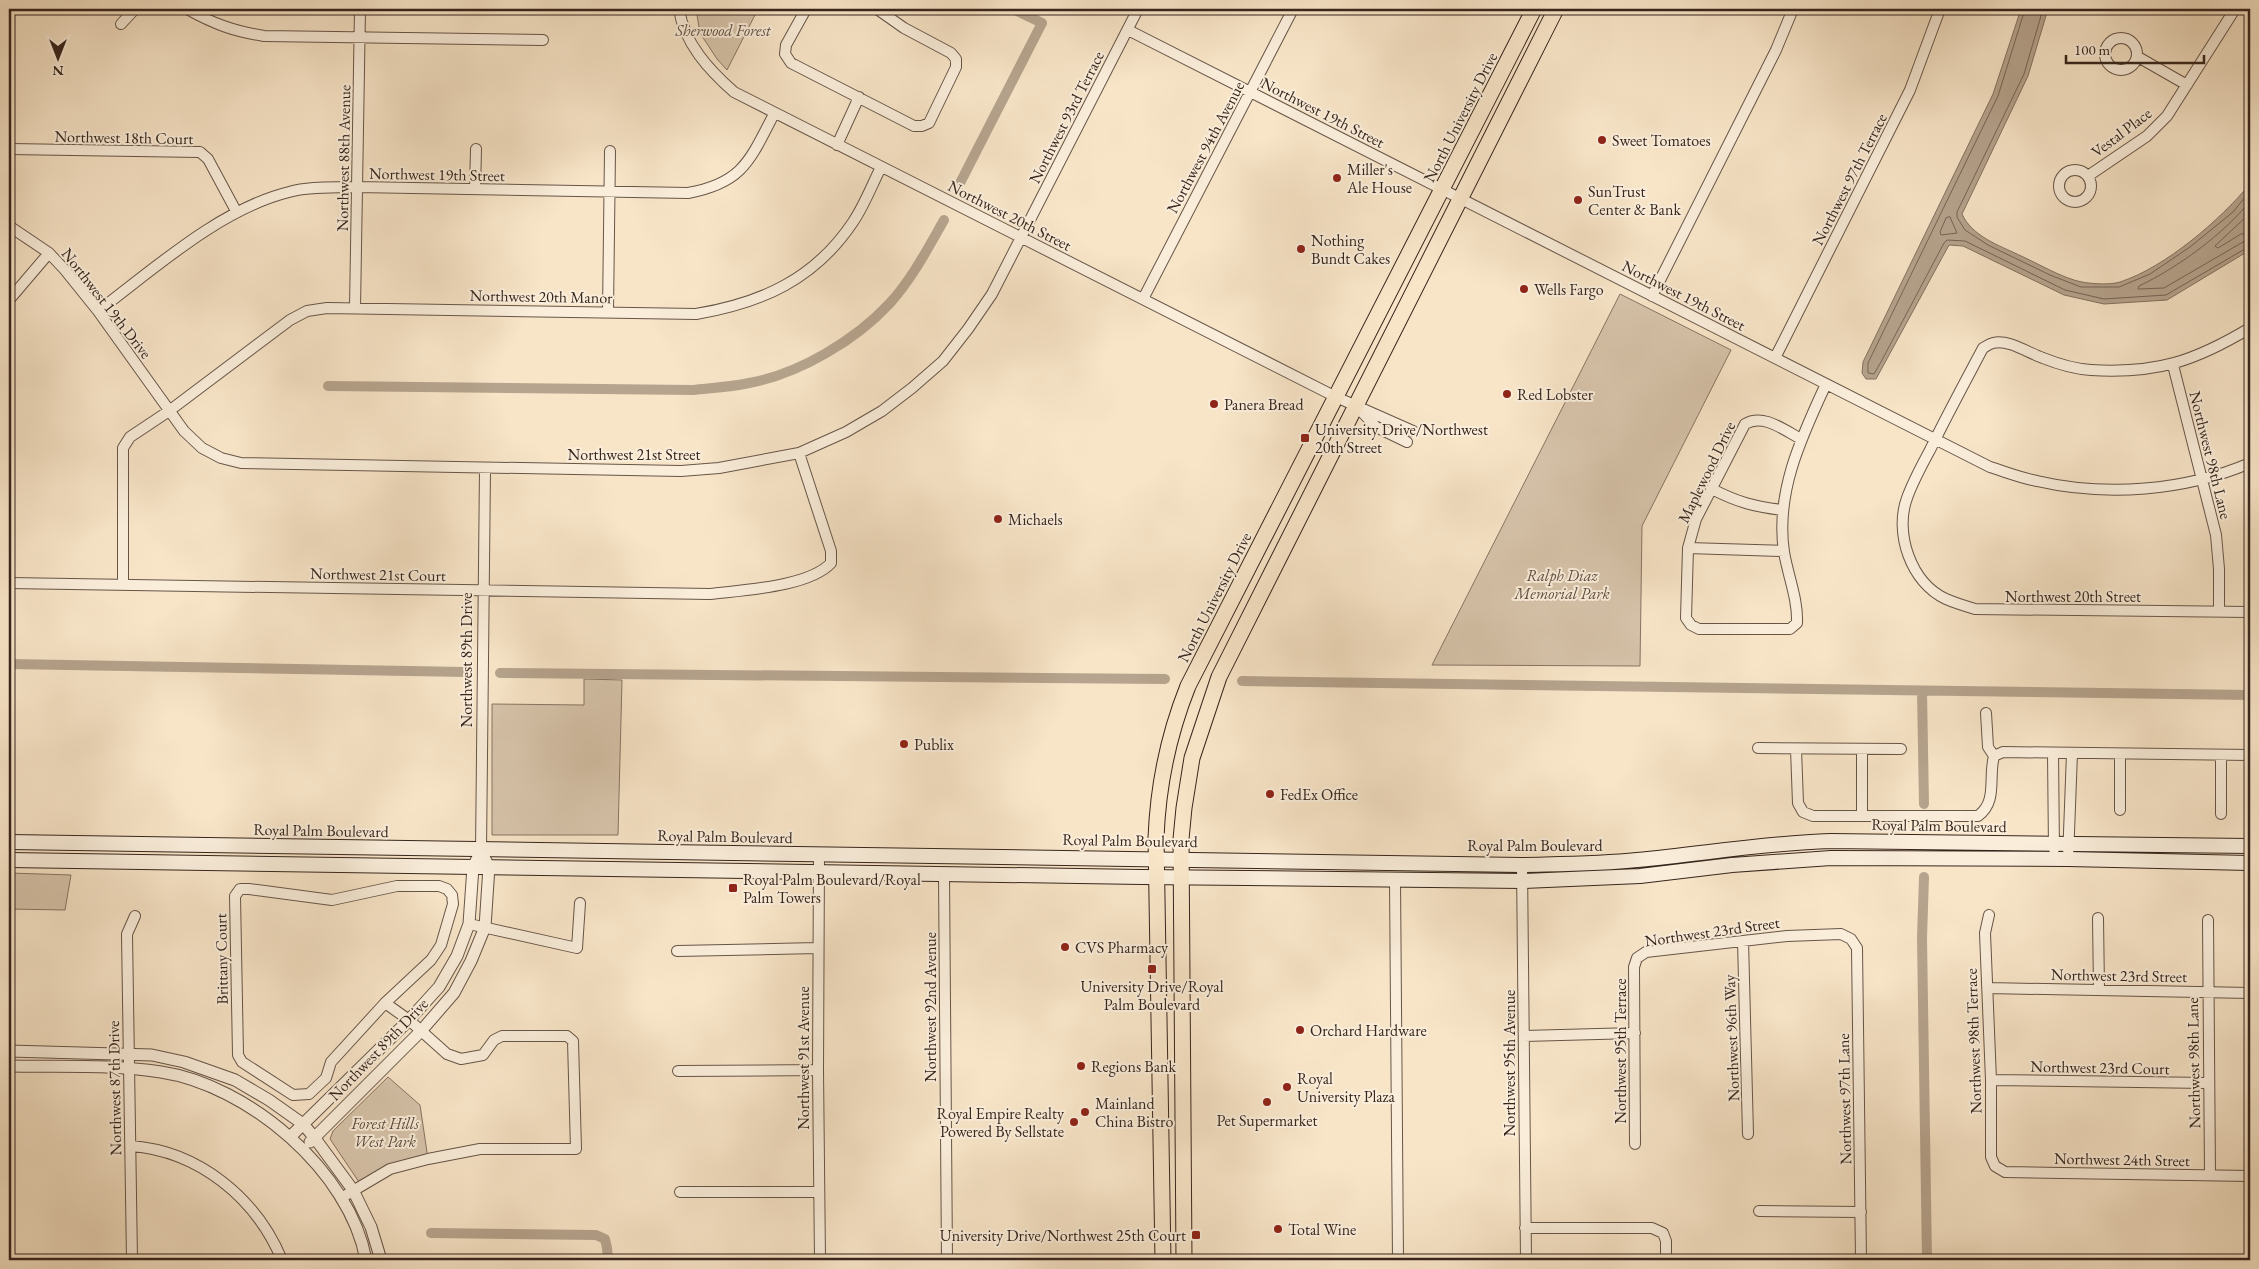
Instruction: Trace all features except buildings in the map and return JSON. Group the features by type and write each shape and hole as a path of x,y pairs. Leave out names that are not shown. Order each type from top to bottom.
{"main road":[{"name":"North University Drive","path":"1164,1260 1157,858 1160,782 1171,734 1182,702 1264,537 1534,9"},
{"path":"1184,1260 1181,858 1184,808 1198,734 1219,677 1264,585 1556,9"},
{"path":"1264,537 1270,553 1264,585"},
{"name":"Royal Palm Boulevard","path":"9,842 481,851 1181,858 1522,865 1585,864 1638,860 1784,843 1901,842 2250,863"},
{"path":"9,860 30,855 47,842"},
{"name":"Royal Palm Boulevard","path":"9,860 1157,878 1523,881 1640,876 1786,859 2250,846"},
{"path":"1345,880 1349,875 1378,861"}],"street":[{"path":"121,24 135,9"},
{"path":"187,9 236,32 264,36 543,40"},
{"name":"Northwest 88th Avenue","path":"355,308 360,9"},
{"name":"Northwest 20th Street","path":"679,9 681,20 696,50 711,72 734,92 774,114 1336,397 1413,431"},
{"path":"806,9 786,45 785,54 791,63 914,126 922,126 929,123 956,67 956,59 951,53 904,28 877,9"},
{"name":"Northwest 93rd Terrace","path":"1021,238 1138,9"},
{"name":"Northwest 94th Avenue","path":"1143,299 1252,92 1293,9"},
{"path":"1652,296 1776,50 1793,9"},
{"name":"Northwest 97th Terrace","path":"1775,358 1910,90 1940,9"},
{"name":"Vestal Place","path":"2088,176 2147,136 2167,116 2234,9"},
{"name":"Northwest 19th Street","path":"1128,30 1990,467 2037,481 2082,488 2118,490 2162,486 2201,478 2250,463"},
{"path":"2138,57 2187,85"},
{"path":"837,145 859,97"},
{"name":"Northwest 19th Street","path":"98,311 236,211 289,192 315,188 357,187 688,193 711,189 732,178 749,160 774,114"},
{"name":"Northwest 18th Court","path":"9,149 200,152 208,159 236,211"},
{"path":"476,149 476,189"},
{"path":"608,312 610,152"},
{"name":"Northwest 20th Manor","path":"123,586 123,448 130,437 169,411 290,320 308,311 327,308 696,314 730,308 761,298 786,286 810,270 833,249 854,221 881,167"},
{"name":"Northwest 19th Drive","path":"9,226 49,253 65,270 98,311 169,411"},
{"name":"Northwest 21st Street","path":"169,411 184,431 202,448 220,458 241,463 485,469 681,471 719,468 800,453 846,432 882,411 942,361 992,294 1021,238"},
{"path":"9,300 49,253"},
{"path":"1935,440 1983,348 1993,343 2009,344 2065,365 2090,370 2131,370 2173,365 2202,354 2250,328"},
{"name":"Northwest 98th Lane","path":"2173,365 2216,535 2219,569 2219,612"},
{"name":"Maplewood Drive","path":"1801,439 1763,420 1754,418 1745,424 1696,519 1688,548 1686,618 1691,625 1699,629 1790,629 1797,623 1798,611 1784,551 1783,510 1789,475 1801,439 1826,384"},
{"name":"Northwest 20th Street","path":"1355,404 1376,427 1407,442"},
{"name":"Northwest 20th Street","path":"1935,440 1906,499 1902,522 1905,543 1912,566 1925,583 1944,599 1974,609 2250,612"},
{"name":"Northwest 21st Court","path":"9,583 710,594 771,586 802,579 824,570 831,563 831,551 800,453"},
{"name":"Northwest 89th Drive","path":"303,1148 421,1031 454,993 472,961 485,927 489,868 481,851 482,591 485,469"},
{"path":"1712,489 1735,501 1753,507 1783,510"},
{"path":"1688,548 1784,551"},
{"path":"1796,748 1798,803 1803,812 1813,816 1978,816 1987,810 1991,799 1991,767 1994,756 1988,747 1986,713"},
{"path":"1758,748 1901,749"},
{"path":"1862,749 1862,815"},
{"path":"1994,756 2003,752 2250,755"},
{"path":"2054,753 2061,852"},
{"path":"2061,852 2072,753"},
{"path":"2120,754 2120,810"},
{"path":"2221,755 2221,814"},
{"name":"Northwest 89th Drive","path":"290,1137 409,1020 438,987 457,956 469,924 473,867 481,851"},
{"name":"Northwest 91st Avenue","path":"820,855 818,948 820,1260"},
{"name":"Northwest 95th Avenue","path":"1522,865 1526,1260"},
{"name":"Northwest 92nd Avenue","path":"944,874 947,1260"},
{"path":"1395,880 1398,1260"},
{"name":"Brittany Court","path":"398,886 439,886 447,890 452,895 453,904 441,945 431,960 385,1003 331,1062 326,1078 309,1094 293,1095 242,1062 238,1055 235,896 240,890 249,889 332,900 398,886"},
{"path":"469,924 578,948 580,903"},
{"name":"Northwest 98th Terrace","path":"1989,915 1985,933 1988,988 1990,1157 1995,1166"},
{"name":"Northwest 87th Drive","path":"132,1260 127,934 135,916"},
{"path":"2098,918 2099,990"},
{"name":"Northwest 98th Lane","path":"2208,920 2207,991 2210,1175"},
{"name":"Northwest 23rd Street","path":"1637,958 1646,952 1787,936 1841,934 1851,939"},
{"name":"Northwest 97th Lane","path":"1851,939 1857,948 1861,1260"},
{"name":"Northwest 96th Way","path":"1743,942 1748,1134"},
{"path":"677,951 818,948"},
{"name":"Northwest 95th Terrace","path":"1635,1144 1634,967 1637,958"},
{"name":"Northwest 23rd Street","path":"1988,988 2250,992"},
{"path":"9,997 9,1081"},
{"path":"341,1198 390,1169 480,1149 576,1148 573,1040 567,1036 502,1036 494,1040 483,1055 460,1059 447,1054 409,1020 385,1003"},
{"path":"1524,1036 1635,1033"},
{"path":"9,1051 152,1055 184,1062 235,1080 269,1100 303,1124 314,1137 353,1190 371,1227 381,1260"},
{"path":"9,1066 128,1068 163,1072 196,1081 227,1094 260,1113 303,1148 322,1170 341,1198 356,1228 366,1260"},
{"path":"678,1071 818,1070"},
{"name":"Northwest 23rd Court","path":"1990,1080 2208,1083"},
{"path":"131,1146 151,1148 183,1158 211,1174 236,1192 258,1217 276,1245 282,1260"},
{"name":"Northwest 24th Street","path":"1995,1166 2004,1172 2250,1176"},
{"path":"680,1192 819,1192"},
{"path":"1759,1211 1861,1212"},
{"path":"1525,1228 1652,1228 1662,1233 1666,1241 1666,1260"}],"green space":[{"name":"Sherwood Forest","path":"696,9 758,9 727,70 717,59 700,33"},
{"name":"Ralph Diaz Memorial Park","path":"1620,294 1731,350 1642,526 1640,666 1432,665"},
{"path":"584,679 622,680 618,835 492,835 492,704 584,705"},
{"path":"9,873 71,875 65,910 9,909"},
{"name":"Forest Hills West Park","path":"388,1077 420,1105 428,1159 361,1185 330,1139 333,1131"}],"water":[{"path":"2021,9 2048,9 2028,76 1962,214 1966,222 1979,234 1994,243 2067,278 2091,283 2116,283 2138,275 2156,265 2191,241 2224,212 2250,184 2250,250 2167,300 2104,304 2064,295 1963,246 1949,245 1876,379 1866,379 1862,373 1863,362 1993,94"}],"waterway":[{"path":"959,185 1042,23 1013,9"},
{"path":"328,386 693,390 735,386 768,378 787,372 826,354 861,330 876,317 905,284 944,220"},
{"path":"9,664 465,672"},
{"path":"500,673 1165,679"},
{"path":"1242,681 2250,695"},
{"path":"1922,691 1924,804"},
{"path":"1924,877 1922,938 1927,1260"},
{"path":"431,1233 596,1235 605,1239 608,1260"}],"place":[{"name":"Sweet Tomatoes","path":"1602,140"},
{"name":"Miller's Ale House","path":"1337,178"},
{"name":"SunTrust Center & Bank","path":"1578,200"},
{"name":"Nothing Bundt Cakes","path":"1301,249"},
{"name":"Wells Fargo","path":"1524,289"},
{"name":"Red Lobster","path":"1507,394"},
{"name":"Panera Bread","path":"1214,404"},
{"name":"University Drive/Northwest 20th Street","path":"1305,438"},
{"name":"Michaels","path":"998,519"},
{"name":"Publix","path":"904,744"},
{"name":"FedEx Office","path":"1270,794"},
{"name":"Royal Palm Boulevard/Royal Palm Towers","path":"733,888"},
{"name":"CVS Pharmacy","path":"1065,947"},
{"name":"University Drive/Royal Palm Boulevard","path":"1152,969"},
{"name":"Orchard Hardware","path":"1300,1030"},
{"name":"Regions Bank","path":"1081,1066"},
{"name":"Royal University Plaza","path":"1287,1087"},
{"name":"Pet Supermarket","path":"1267,1102"},
{"name":"Mainland China Bistro","path":"1085,1112"},
{"name":"Royal Empire Realty Powered By Sellstate","path":"1074,1122"},
{"name":"Total Wine","path":"1278,1229"},
{"name":"University Drive/Northwest 25th Court","path":"1196,1235"}]}
